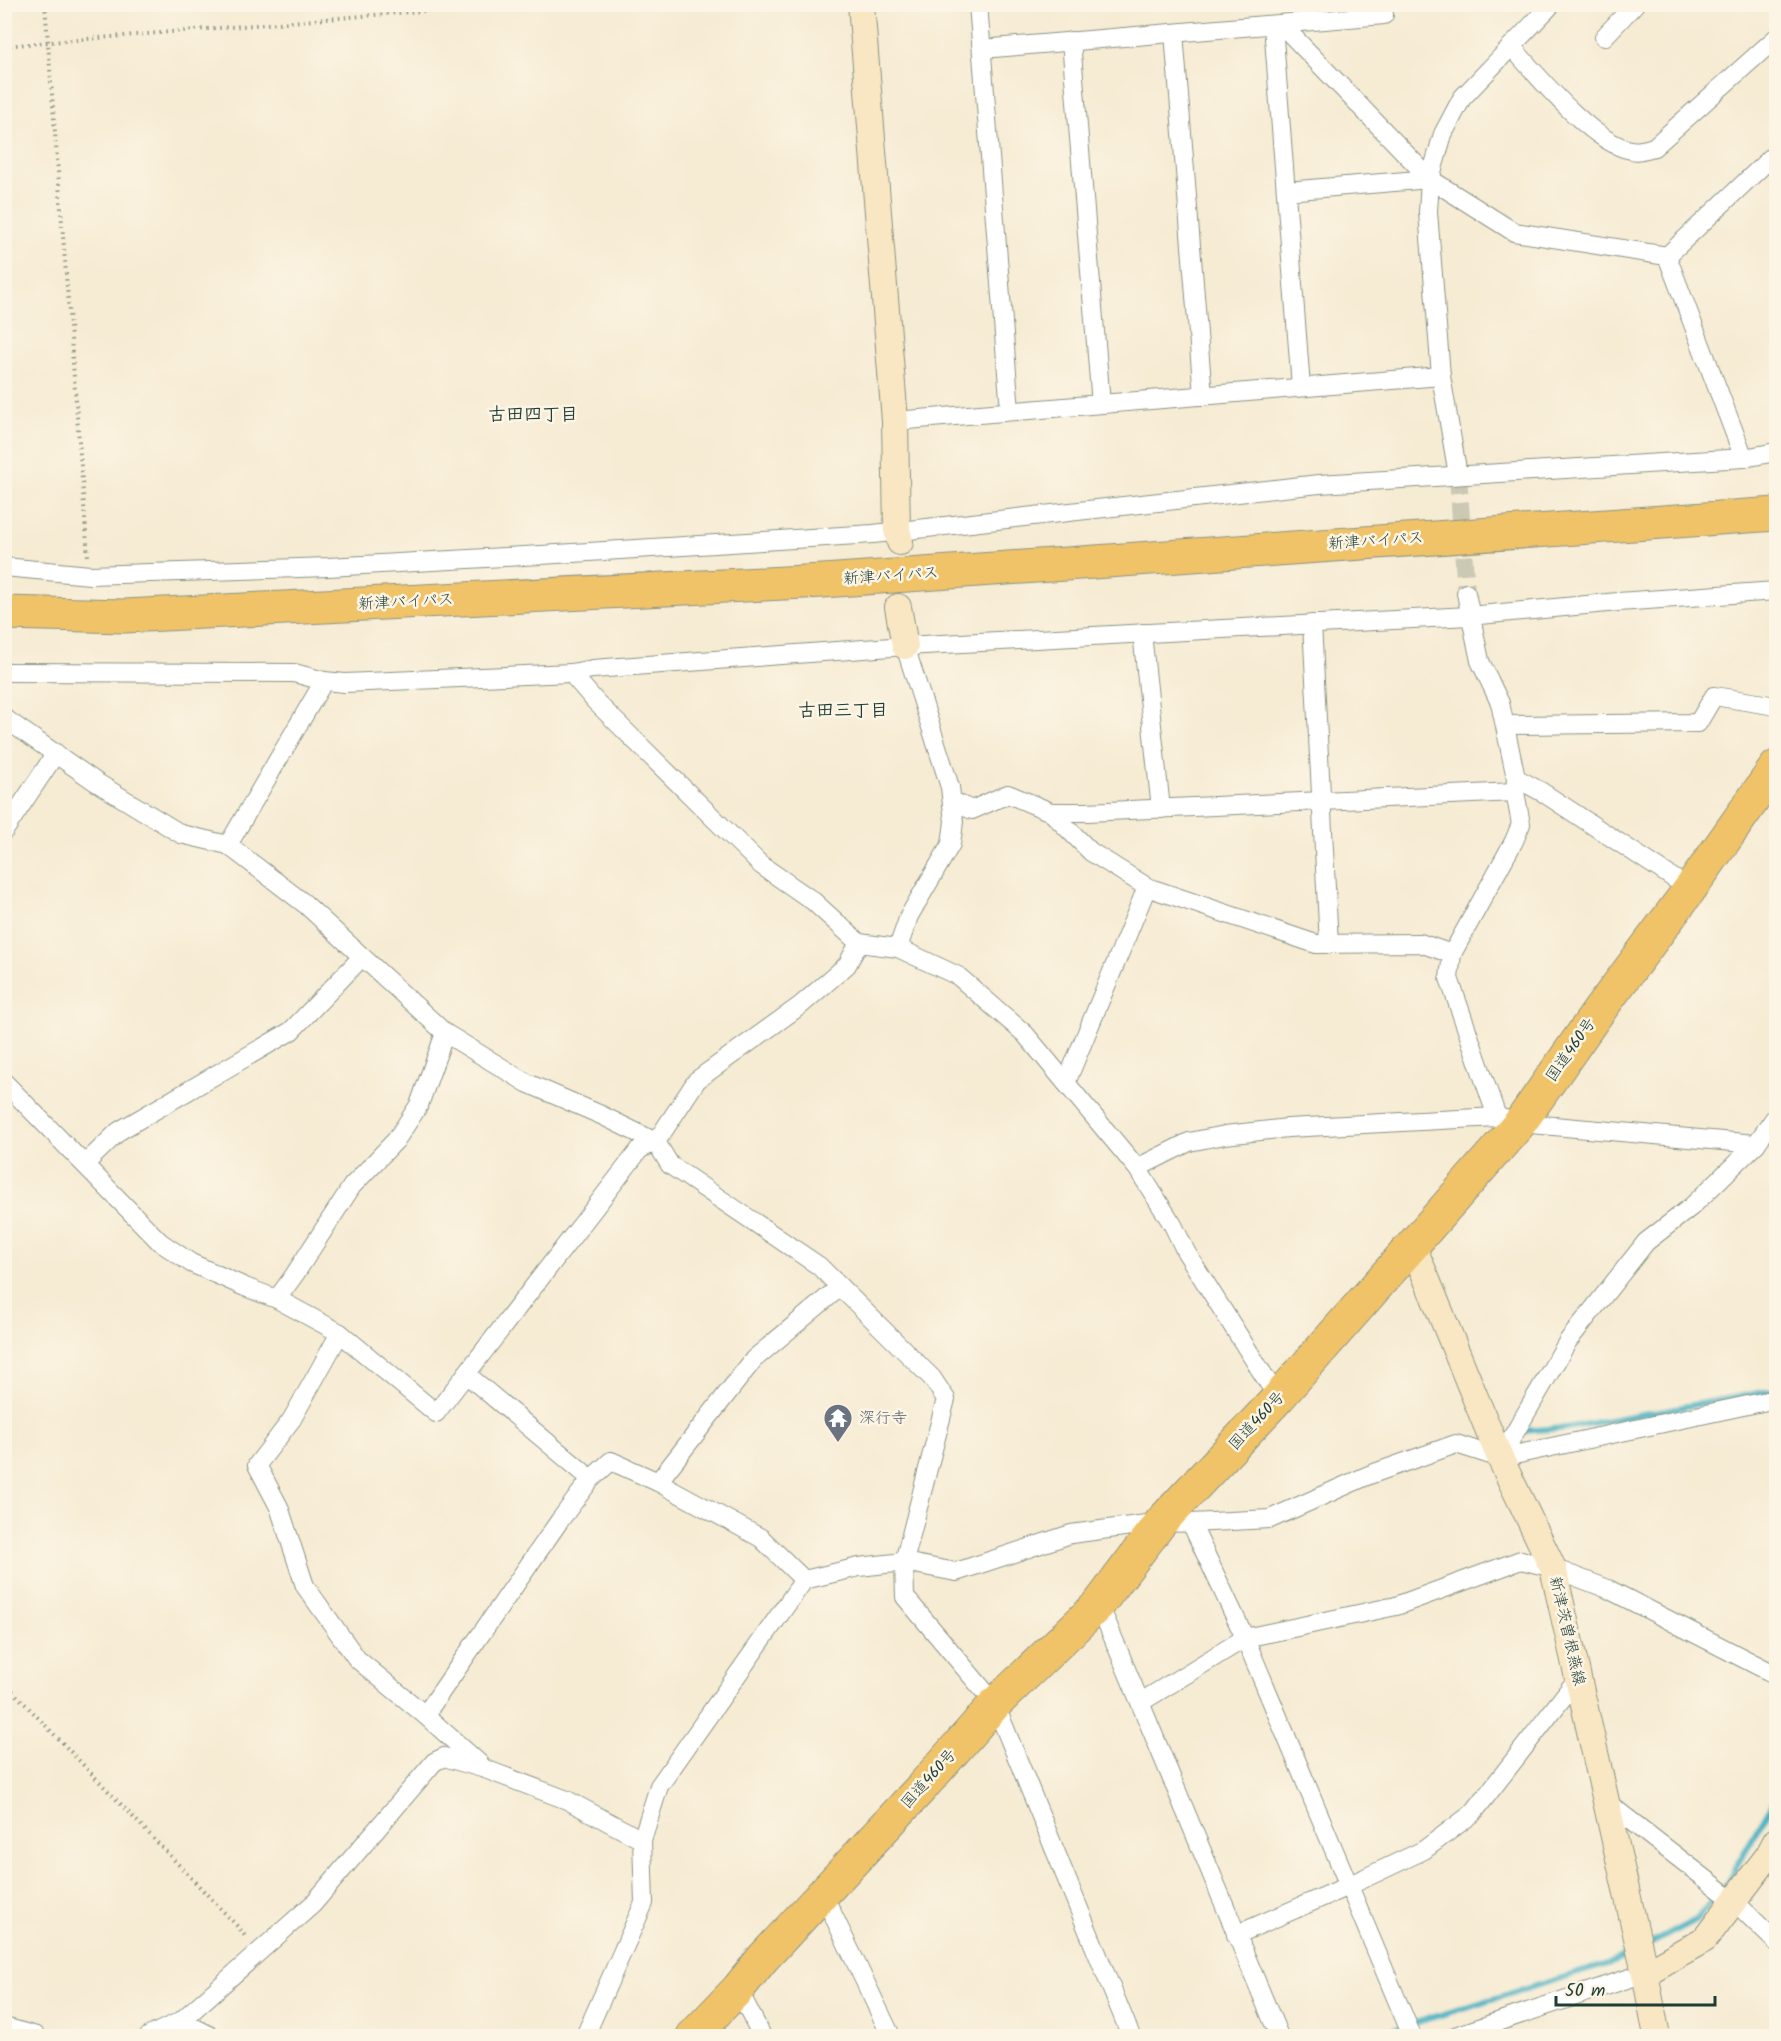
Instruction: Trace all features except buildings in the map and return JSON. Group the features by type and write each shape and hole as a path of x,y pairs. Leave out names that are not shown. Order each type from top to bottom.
{"highway":[{"name":"新津バイパス","path":"4,613 125,616 823,581 1776,514"},
{"name":"国道460号","path":"693,2037 995,1704 1100,1604 1176,1523 1278,1398 1413,1246 1508,1120 1598,1012 1690,889 1776,767"}],"main road":[{"path":"861,4 896,421 899,536"},
{"path":"898,607 905,646"},
{"name":"新津茨曽根燕線","path":"1413,1246 1500,1458 1553,1568 1644,1968 1657,2037"},
{"path":"1644,1968 1705,1939 1768,1856 1776,1841"}],"street":[{"path":"978,4 1010,411"},
{"path":"982,49 1384,15 1383,4"},
{"path":"1458,475 1441,376 1428,212 1430,179 1443,134 1462,98 1552,4"},
{"path":"1604,37 1635,4"},
{"path":"1277,24 1430,179 1514,232 1667,256"},
{"path":"1277,24 1286,191 1301,387"},
{"path":"1174,33 1203,396"},
{"path":"1511,46 1579,119 1616,145 1638,150 1654,147 1776,38"},
{"path":"1071,41 1101,404"},
{"path":"1667,256 1776,153"},
{"path":"1286,191 1430,179"},
{"path":"1667,256 1744,458"},
{"path":"896,421 1441,376"},
{"path":"4,567 90,575 328,567 873,534 899,536 1319,484 1744,458 1776,452"},
{"path":"4,672 294,673 324,681 345,683 571,673 593,669 905,646 1469,615 1776,591"},
{"path":"1466,593 1480,661 1500,703 1521,824 1452,954 1449,978 1508,1120"},
{"path":"1312,624 1329,944"},
{"path":"1142,633 1161,809"},
{"path":"898,948 909,916 951,844 954,822 950,787 905,646"},
{"path":"571,673 596,702 761,865 813,901 859,943 898,948 958,976 1025,1034 1137,1168 1173,1224 1186,1252 1278,1398"},
{"path":"228,845 324,681"},
{"path":"1505,725 1698,723 1714,696 1776,706"},
{"path":"4,717 96,782 181,834 228,845 305,904 445,1033 527,1083 656,1142 670,1165 819,1266 932,1378 945,1400 904,1562 905,1597 995,1704 1131,2037"},
{"path":"4,831 56,753"},
{"path":"1051,812 1161,809 1320,800 1515,785 1542,792 1690,889"},
{"path":"952,801 972,810 1008,794 1051,812 1091,852 1147,888 1316,944 1420,943 1452,954"},
{"path":"1066,1083 1147,888"},
{"path":"4,1082 160,1242 191,1263 277,1299 340,1333 436,1413 640,1149 656,1142 697,1080 801,1005 847,965 859,943"},
{"path":"85,1164 119,1131 291,1031 362,957"},
{"path":"277,1299 352,1186 396,1140 419,1105 445,1033"},
{"path":"1500,1458 1568,1341 1646,1242 1691,1208 1756,1144 1776,1116"},
{"path":"1137,1168 1189,1142 1225,1135 1287,1128 1508,1120 1756,1144"},
{"path":"658,1482 754,1359 840,1287"},
{"path":"340,1333 292,1419 257,1465 279,1507 305,1586 357,1659 425,1715 485,1769"},
{"path":"466,1374 591,1479"},
{"path":"585,2037 644,1903 642,1840 659,1786 804,1580 859,1567 904,1562 956,1572 1071,1534 1176,1523 1269,1519 1369,1475 1456,1444 1500,1458 1776,1399"},
{"path":"425,1715 560,1520 591,1479 611,1461 658,1482 761,1538 804,1580"},
{"path":"1176,1523 1245,1638 1412,2037"},
{"path":"1141,1702 1245,1638 1396,1606 1521,1560 1553,1568 1608,1589 1776,1675"},
{"path":"1100,1604 1279,2037"},
{"path":"1236,1935 1424,1850 1473,1814 1578,1678"},
{"path":"149,2037 181,2021 313,1904 434,1762 444,1757 485,1769 567,1800 642,1840"},
{"path":"1605,1801 1733,1900 1776,1942"},
{"path":"823,1894 891,2037"},
{"path":"1455,2037 1644,1968"},
{"path":"738,1989 762,2037"},
{"path":"181,2021 211,2037"},
{"path":"4,2027 36,2037"}],"path":[{"path":"45,4 90,575"},
{"path":"4,46 506,4"},
{"path":"4,1683 240,1929 257,1954"}],"waterway":[{"path":"1520,1431 1566,1428 1776,1390"},
{"path":"1646,1946 1698,1919 1727,1882 1776,1798"},
{"path":"1372,2036 1614,1962 1634,1952"}],"tunnel":[{"path":"1458,475 1466,593"}],"place":[{"name":"深行寺","path":"838,1444"}],"district":[{"name":"古田四丁目","path":"533,415"},
{"name":"古田三丁目","path":"843,711"}]}
